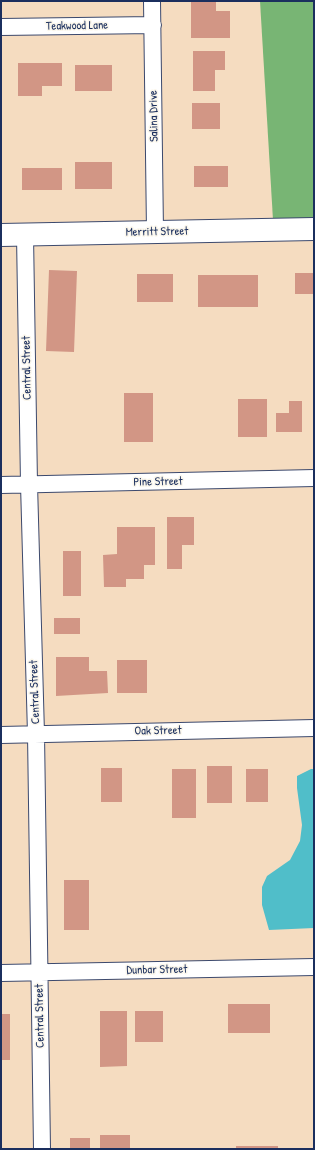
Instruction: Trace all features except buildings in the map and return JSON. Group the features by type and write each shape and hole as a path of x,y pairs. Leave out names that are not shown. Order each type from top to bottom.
{"street":[{"name":"Salina Drive","path":"152,1 155,232"},
{"name":"Teakwood Lane","path":"1,27 153,25"},
{"name":"Merritt Street","path":"1,235 314,229"},
{"name":"Central Street","path":"25,235 29,484 36,734 42,1149"},
{"name":"Pine Street","path":"1,485 314,478"},
{"name":"Oak Street","path":"1,735 314,728"},
{"name":"Dunbar Street","path":"1,972 314,967"}],"green space":[{"path":"260,1 314,1 314,218 273,220"}],"water":[{"path":"314,769 314,928 269,930 262,905 262,887 267,876 290,860 300,841 302,825 297,788 297,776"}]}
